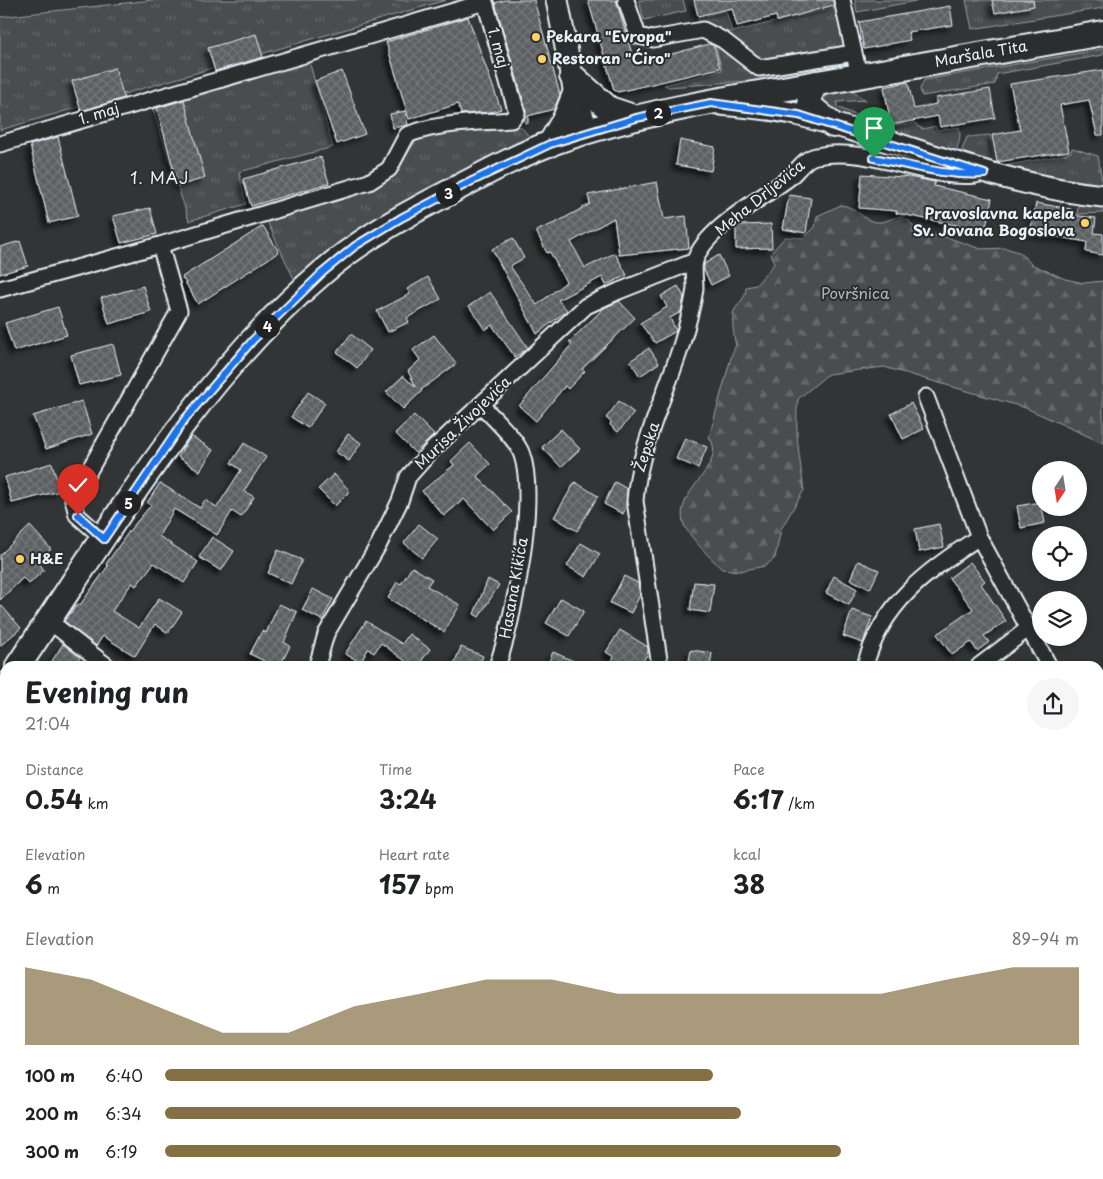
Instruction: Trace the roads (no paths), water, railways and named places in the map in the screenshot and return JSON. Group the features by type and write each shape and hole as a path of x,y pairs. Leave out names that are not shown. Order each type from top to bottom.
{"main road":[{"path":"557,0 573,85 588,132"},
{"name":"Maršala Tita","path":"21,661 185,419 253,340 322,273 355,246 401,218 470,182 550,144 636,118 816,83 857,64 1103,33"},
{"path":"816,83 809,96 810,107 834,125"},
{"path":"573,85 609,109 636,118"},
{"path":"550,144 565,119 573,85"},
{"name":"Meha Drljevića","path":"711,103 782,111 834,125 985,174 1047,188 1103,196"}],"street":[{"name":"Maršala Tita","path":"626,0 638,36 653,39 704,30 723,40 759,68 857,64"},
{"path":"842,0 857,64"},
{"name":"1. maj","path":"0,144 485,2 517,113 511,120 469,125 446,124 408,135 389,170 369,182 160,245 0,289"},
{"name":"Meha Drljevića","path":"695,261 705,244 719,229 791,176 813,156 842,154 949,173 985,174"},
{"path":"104,539 78,515 73,499 179,311 160,245"},
{"name":"Murisa Živojevića","path":"318,661 326,634 375,551 400,501 408,477 432,450 586,306 695,261"},
{"name":"Žepska","path":"659,661 635,501 637,474 689,316 695,288 695,261"},
{"path":"926,397 979,537 1046,661"},
{"name":"Hasana Kikića","path":"481,405 502,427 522,453 528,480 522,557 503,651 499,661"},
{"path":"866,661 872,642 894,605 924,576 979,537"},
{"path":"48,620 101,661"},
{"path":"986,661 1029,628"}],"place":[{"name":"Pekara \"Evropa\"","path":"536,37"},
{"name":"Restoran \"Ćiro\"","path":"542,59"},
{"name":"Pravoslavna kapela Sv. Jovana Bogoslova","path":"1085,223"},
{"name":"H&E","path":"20,559"}],"district":[{"name":"1. MAJ","path":"160,178"}],"park label":[{"name":"Površnica","path":"855,294"}]}
